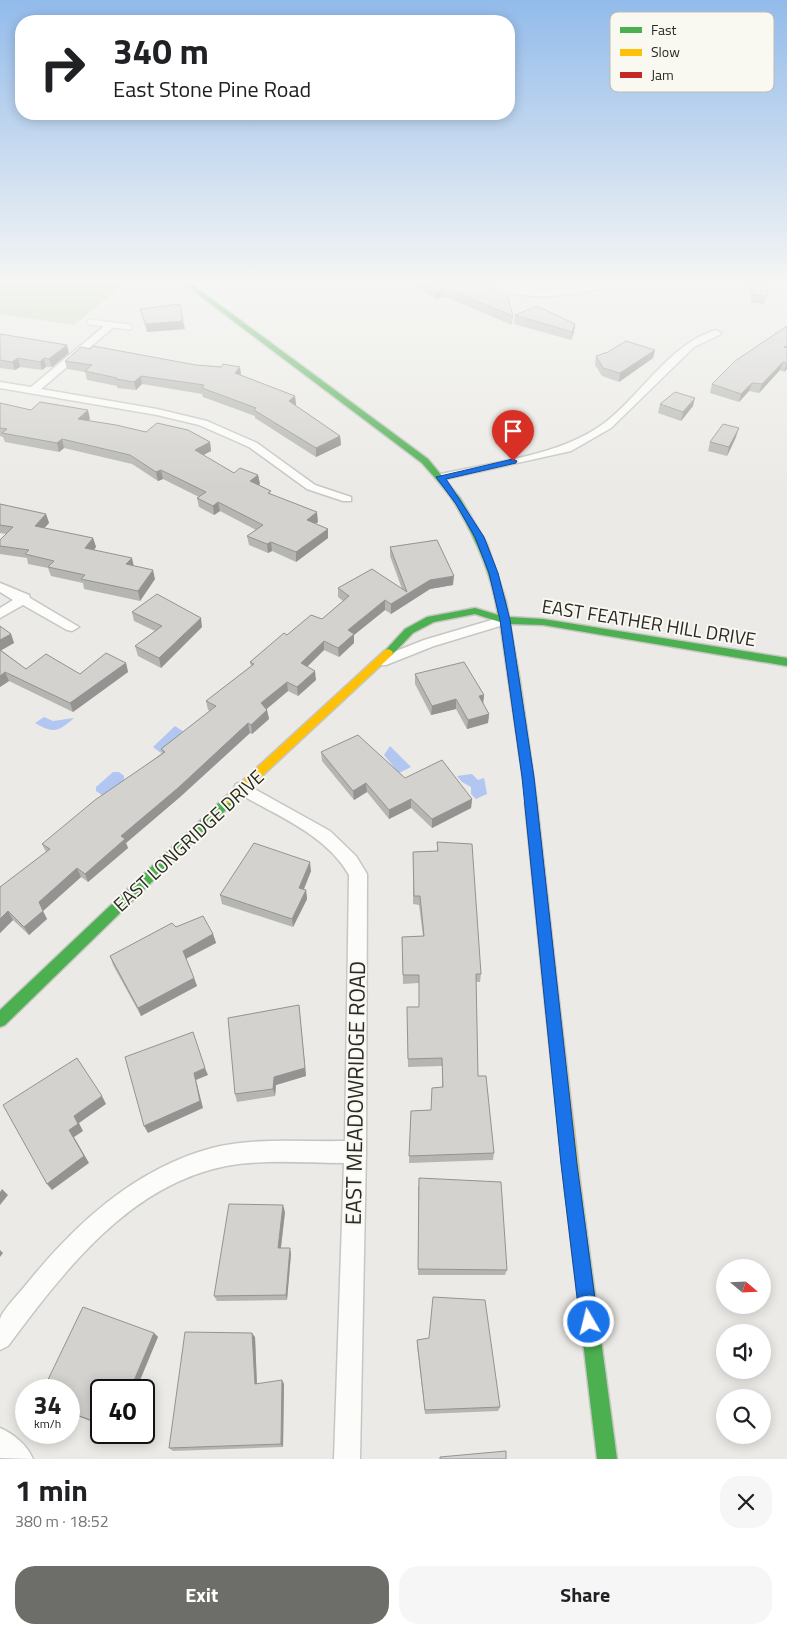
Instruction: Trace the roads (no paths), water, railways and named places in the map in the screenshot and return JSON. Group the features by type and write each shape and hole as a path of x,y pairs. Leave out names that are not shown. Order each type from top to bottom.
{"street":[{"path":"34,391 81,351"},
{"path":"278,351 411,449 441,477 460,504 479,537 494,573 505,620 528,777 569,1164 607,1459"},
{"path":"441,477 567,449 607,426 685,351"},
{"path":"0,385 157,412 203,423 253,445 311,487 347,499"},
{"path":"0,587 24,598 72,627"},
{"path":"0,614 24,598"},
{"name":"EAST LONGRIDGE DRIVE","path":"0,1020 27,992 242,788 379,663 404,635 431,619 475,611 505,620"},
{"name":"EAST FEATHER HILL DRIVE","path":"505,620 543,622 787,662"},
{"name":"EAST LONGRIDGE DRIVE","path":"379,663 429,643 505,620"},
{"name":"EAST MEADOWRIDGE ROAD","path":"242,788 341,850 354,864 358,874 355,1152 347,1459"},
{"path":"0,1338 58,1264 92,1228 134,1195 175,1172 210,1159 248,1153 355,1152"},
{"path":"0,1440 20,1459"}],"water":[{"path":"44,717 53,721 74,718 60,729 51,730 35,723"},
{"path":"175,726 184,732 161,753 153,747"},
{"path":"390,746 411,767 399,773 384,755"},
{"path":"113,772 119,772 124,776 124,781 105,797 96,791 96,787"},
{"path":"472,774 478,780 484,778 487,794 476,799 471,794 471,787 462,782 457,776"}]}
